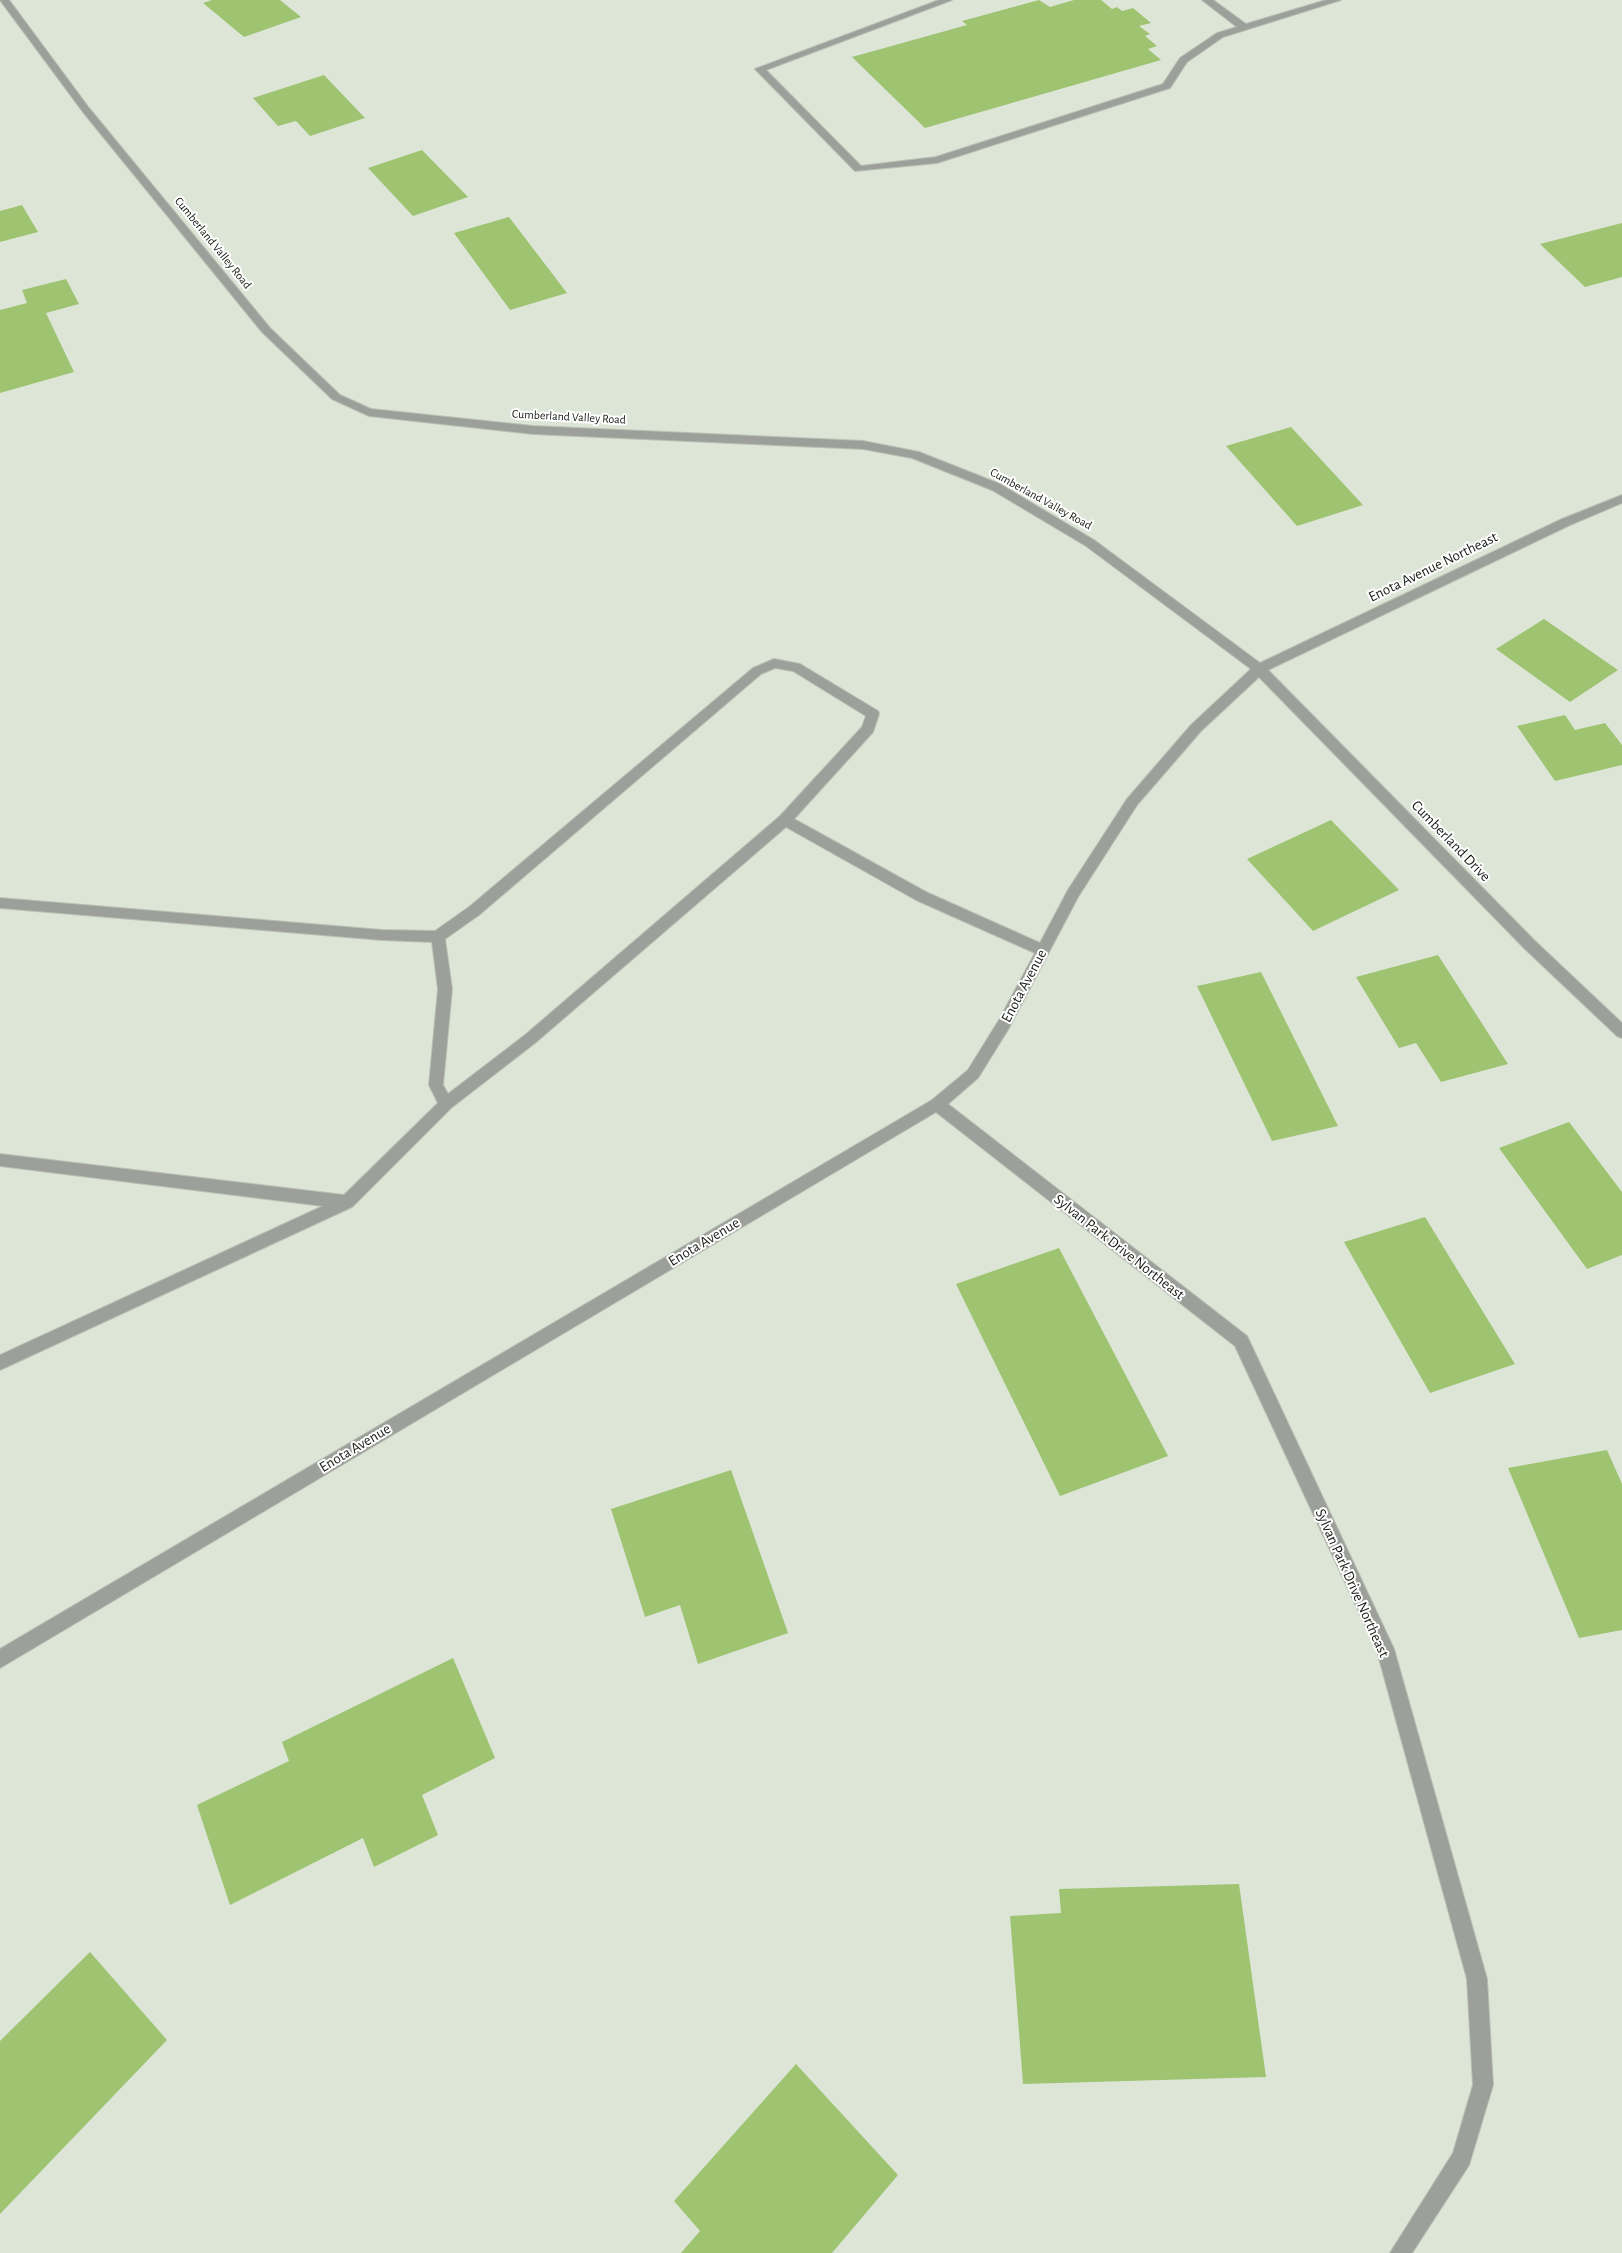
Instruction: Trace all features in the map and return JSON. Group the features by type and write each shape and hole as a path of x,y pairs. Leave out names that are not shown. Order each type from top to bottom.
{"street":[{"name":"Cumberland Valley Road","path":"4,0 86,110 266,330 336,397 369,412 533,430 863,445 915,455 996,488 1090,543 1259,669"},
{"path":"946,0 760,69 859,169 937,160 1167,86 1183,60 1220,35 1336,0"},
{"path":"1207,0 1245,28"},
{"name":"Enota Avenue Northeast","path":"1259,669 1566,522 1622,498"},
{"path":"0,903 363,933 438,937 474,911 757,670 774,663 796,667 873,714 868,729 785,820 530,1039 446,1104 347,1202 0,1363"},
{"name":"Enota Avenue","path":"0,1659 936,1104 973,1074 1004,1024 1073,894 1132,802 1196,728 1259,669"},
{"name":"Cumberland Drive","path":"1259,669 1530,945 1622,1032"},
{"path":"785,820 921,896 1043,950"},
{"path":"438,937 445,989 436,1085 446,1104"},
{"name":"Sylvan Park Drive Northeast","path":"936,1104 1241,1341 1384,1649 1477,1979 1483,2085 1462,2158 1400,2253"},
{"path":"0,1160 347,1202"}],"building":[{"path":"212,0 280,0 301,17 244,37 203,3"},
{"path":"1039,0 1050,7 1074,0 1101,0 1112,9 1117,7 1122,11 1133,8 1151,23 1139,26 1150,34 1145,36 1157,46 1148,49 1161,60 925,128 852,57 967,25 962,21"},
{"path":"324,75 365,118 310,136 296,121 278,126 253,98"},
{"path":"422,150 468,197 413,216 368,168"},
{"path":"22,205 38,232 0,242 0,211"},
{"path":"509,217 567,293 510,310 454,233"},
{"path":"1622,223 1622,277 1585,287 1540,244"},
{"path":"66,279 79,304 46,313 74,372 0,393 0,310 27,303 22,290"},
{"path":"1291,427 1363,505 1297,526 1226,446"},
{"path":"1544,619 1618,670 1570,702 1496,649"},
{"path":"1565,715 1575,730 1605,723 1622,745 1622,765 1555,781 1517,726"},
{"path":"1331,820 1399,890 1313,931 1247,859"},
{"path":"1438,955 1508,1064 1441,1082 1416,1043 1399,1048 1356,977"},
{"path":"1261,972 1338,1126 1272,1141 1197,986"},
{"path":"1569,1122 1622,1192 1622,1255 1587,1269 1499,1148"},
{"path":"1425,1217 1515,1364 1430,1393 1344,1242"},
{"path":"1059,1248 1168,1456 1060,1496 956,1284"},
{"path":"1607,1450 1622,1484 1622,1630 1579,1638 1508,1468"},
{"path":"731,1470 788,1633 698,1664 680,1605 645,1617 611,1509"},
{"path":"453,1658 495,1758 422,1795 438,1835 374,1867 363,1838 230,1905 197,1805 289,1761 282,1742"},
{"path":"1239,1884 1266,2077 1023,2084 1010,1916 1061,1913 1059,1889"},
{"path":"90,1952 167,2040 0,2214 0,2041"},
{"path":"796,2064 898,2175 832,2253 681,2253 700,2231 674,2201"}]}
